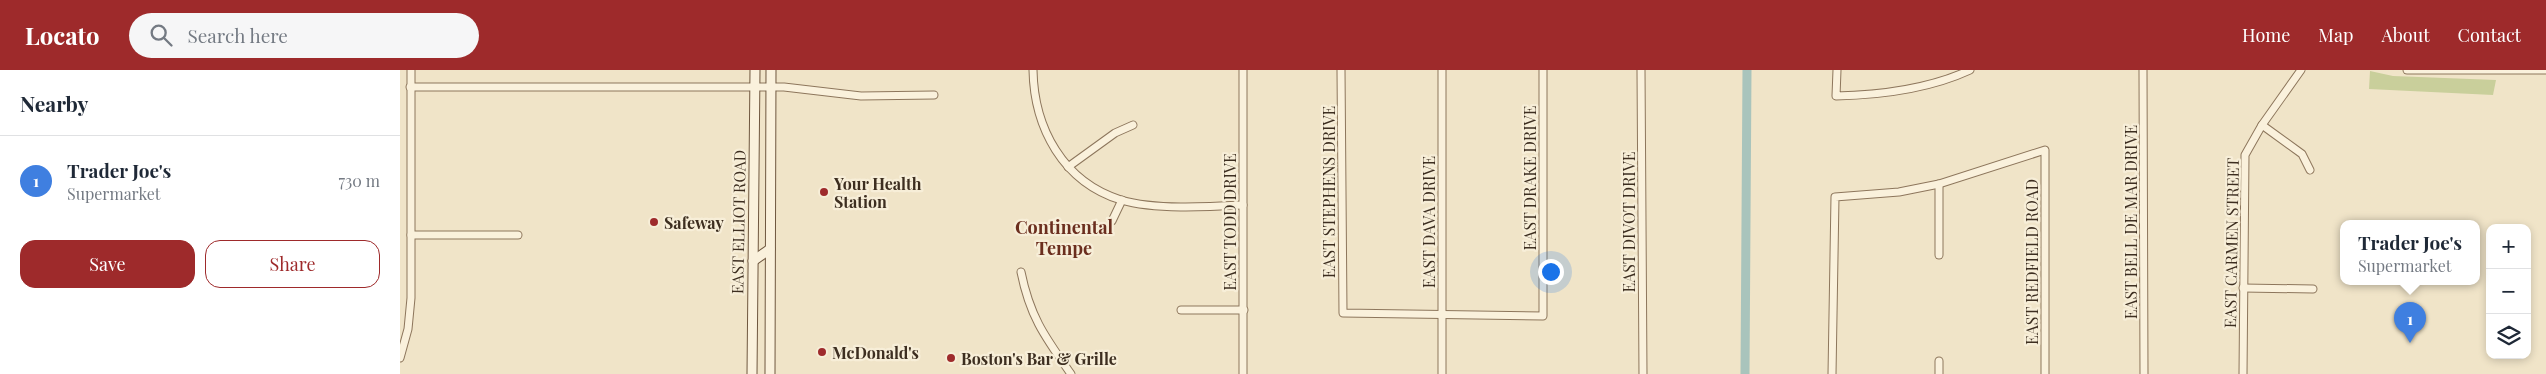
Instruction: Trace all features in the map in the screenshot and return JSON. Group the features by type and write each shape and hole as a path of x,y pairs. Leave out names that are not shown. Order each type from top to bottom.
{"main road":[{"name":"EAST ELLIOT ROAD","path":"752,374 755,70"},
{"name":"EAST ELLIOT ROAD","path":"770,374 771,70"},
{"path":"753,261 770,249"}],"street":[{"path":"400,358 408,329 411,298 411,70"},
{"path":"1033,70 1033,91 1039,118 1051,144 1068,167 1099,191 1122,200 1159,206 1243,205"},
{"name":"EAST TODD DRIVE","path":"1243,70 1243,374"},
{"name":"EAST STEPHENS DRIVE","path":"1341,70 1343,313 1442,316"},
{"name":"EAST DAVA DRIVE","path":"1442,70 1442,374"},
{"name":"EAST DRAKE DRIVE","path":"1442,316 1543,316 1543,70"},
{"name":"EAST DIVOT DRIVE","path":"1641,70 1643,374"},
{"path":"1837,70 1836,96 1871,95 1918,87 1970,70"},
{"name":"EAST BELL DE MAR DRIVE","path":"2143,70 2144,374"},
{"name":"EAST CARMEN STREET","path":"2243,374 2244,156 2262,125 2301,70"},
{"path":"2407,70 2546,70"},
{"path":"410,87 803,87 861,96 934,95"},
{"path":"1068,167 1115,133 1133,125"},
{"path":"2262,125 2302,154 2310,170"},
{"name":"EAST REDFIELD ROAD","path":"1939,184 2045,150 2045,374"},
{"path":"1832,374 1835,197 1899,192 1939,184 1939,255"},
{"path":"1112,221 1122,200"},
{"path":"411,234 518,234"},
{"path":"1021,272 1027,301 1038,327 1071,374"},
{"path":"2243,288 2313,289"},
{"path":"1181,310 1244,310"},
{"path":"1939,361 1939,374"}],"green space":[{"path":"2370,71 2393,76 2496,80 2493,95 2369,89"}],"waterway":[{"path":"1745,374 1747,70"}],"place":[{"name":"Your Health Station","path":"824,192"},
{"name":"Safeway","path":"654,222"},
{"name":"Trader Joe's","path":"2410,343"},
{"name":"McDonald's","path":"822,352"},
{"name":"Boston's Bar & Grille","path":"951,358"}],"district":[{"name":"Continental Tempe","path":"1064,237"}]}
